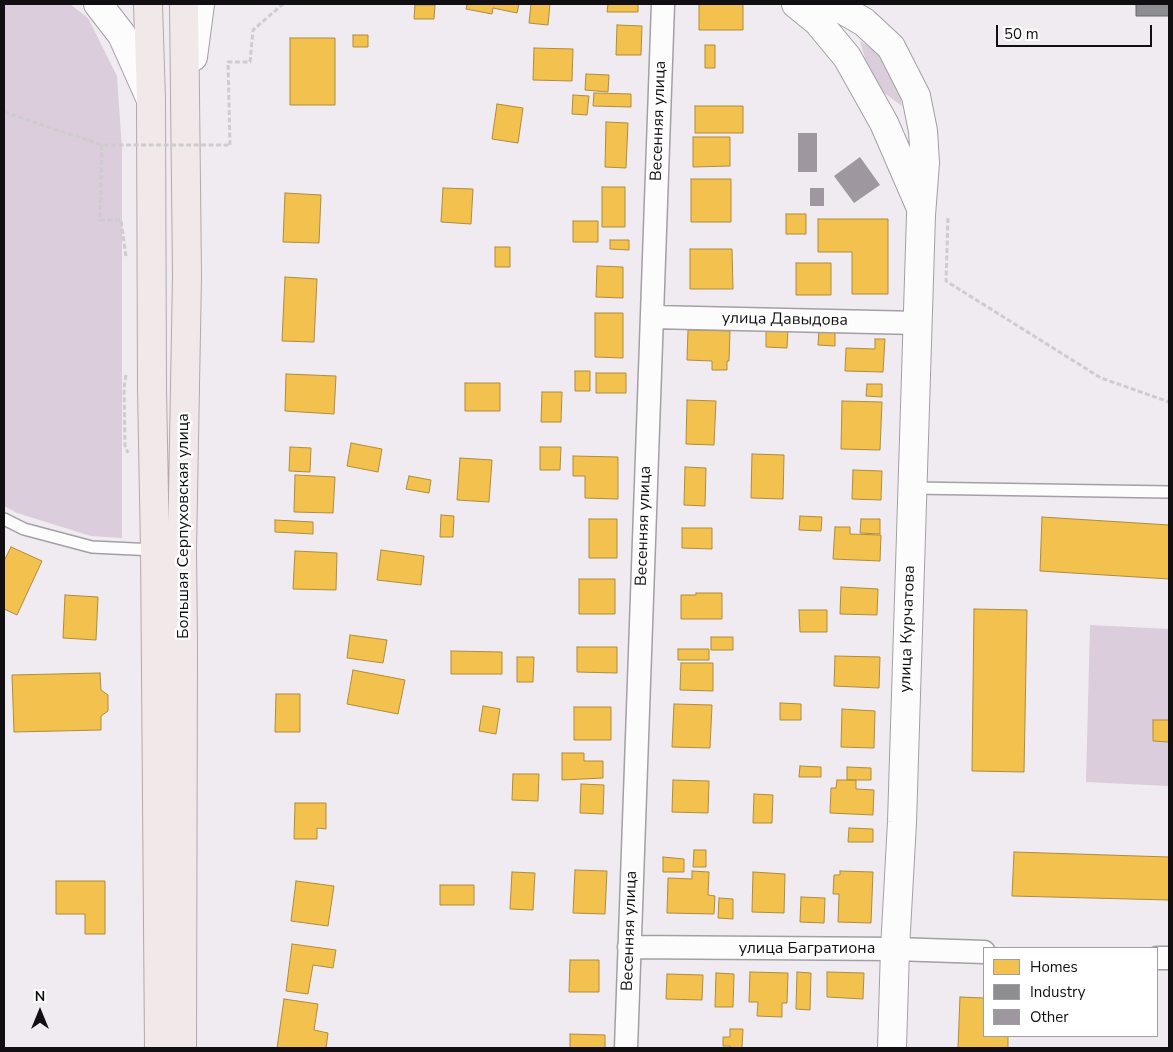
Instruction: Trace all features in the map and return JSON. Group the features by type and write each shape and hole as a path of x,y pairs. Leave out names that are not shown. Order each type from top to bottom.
{"main road":[{"name":"Большая Серпуховская улица","path":"148,4 151,100 159,1048"},
{"name":"Большая Серпуховская улица","path":"182,1048 182,550 187,276 184,4"}],"street":[{"path":"98,4 122,35 151,100"},
{"path":"186,103 200,4"},
{"name":"Весенняя улица","path":"626,1048 663,4"},
{"name":"улица Курчатова","path":"796,4 818,22 847,57 884,123 921,210"},
{"name":"улица Курчатова","path":"828,4 838,7 864,22 891,47 916,96 923,132 926,163 921,210 902,822 892,1048"},
{"name":"улица Давыдова","path":"652,317 918,323"},
{"name":"улица Багратиона","path":"629,948 895,949 983,952"}],"lane":[{"path":"913,488 1169,492"},
{"path":"4,519 24,529 92,547 155,550"}],"path":[{"path":"4,112 102,145 230,145 228,62 250,62 253,30 283,4"},
{"path":"100,216 102,145"},
{"path":"948,218 946,281 1101,378 1169,402"}],"shaded area":[{"path":"4,4 70,4 88,18 117,76 122,149 122,538 91,536 17,513 4,506"},
{"path":"860,41 880,54 898,83 902,106 883,92 866,62"},
{"path":"1090,625 1169,629 1169,786 1086,782"}],"building: Homes":[{"path":"467,4 519,4 517,13 493,8 492,14 466,9"},
{"path":"531,4 550,4 548,25 529,23"},
{"path":"608,4 638,4 638,12 607,12"},
{"path":"699,4 743,4 743,30 699,30"},
{"path":"415,5 435,5 434,19 414,19"},
{"path":"617,25 642,26 641,55 616,55"},
{"path":"353,35 368,35 368,47 353,47"},
{"path":"290,38 335,38 335,105 290,105"},
{"path":"705,45 715,45 715,68 705,68"},
{"path":"534,48 573,49 572,81 533,80"},
{"path":"586,74 609,75 608,92 585,90"},
{"path":"594,93 631,94 631,107 593,106"},
{"path":"573,95 589,96 587,115 572,114"},
{"path":"497,104 523,108 518,143 492,139"},
{"path":"695,106 743,106 743,133 695,133"},
{"path":"606,122 628,123 626,168 605,167"},
{"path":"693,137 730,137 730,166 693,167"},
{"path":"691,179 731,179 731,222 691,222"},
{"path":"602,187 625,187 625,227 602,227"},
{"path":"443,188 473,189 471,224 441,222"},
{"path":"285,193 321,195 319,243 283,242"},
{"path":"786,214 806,214 806,234 786,234"},
{"path":"818,219 888,219 888,294 852,294 852,252 818,252"},
{"path":"573,221 598,221 598,242 573,242"},
{"path":"610,240 629,240 629,250 610,249"},
{"path":"495,247 510,247 510,267 495,267"},
{"path":"690,249 732,249 733,289 690,289"},
{"path":"796,263 831,263 831,295 796,295"},
{"path":"597,266 623,267 623,298 596,297"},
{"path":"285,277 317,279 314,342 282,341"},
{"path":"595,313 623,313 623,358 595,357"},
{"path":"766,327 788,328 787,348 766,347"},
{"path":"688,330 730,331 727,370 712,370 712,361 687,360"},
{"path":"819,330 835,331 835,346 818,345"},
{"path":"875,339 885,339 883,372 845,371 846,348 875,349"},
{"path":"575,371 590,371 590,391 575,391"},
{"path":"596,373 626,373 626,393 596,393"},
{"path":"286,374 336,376 334,414 285,411"},
{"path":"465,383 500,383 500,411 465,411"},
{"path":"867,384 882,384 882,397 866,396"},
{"path":"542,392 562,392 561,422 541,422"},
{"path":"687,400 716,401 714,445 686,444"},
{"path":"842,401 882,402 880,450 841,449"},
{"path":"351,443 382,449 378,472 347,466"},
{"path":"290,447 311,448 310,472 289,471"},
{"path":"540,447 561,447 560,470 540,470"},
{"path":"752,454 784,455 783,499 751,498"},
{"path":"573,456 618,457 618,499 585,498 585,476 573,476"},
{"path":"460,458 492,460 489,502 457,500"},
{"path":"685,467 706,468 705,506 684,505"},
{"path":"853,470 882,471 881,500 852,499"},
{"path":"295,475 335,477 333,513 294,512"},
{"path":"409,476 431,480 429,493 406,489"},
{"path":"441,515 454,516 453,537 440,537"},
{"path":"800,516 822,517 821,531 799,530"},
{"path":"1042,517 1169,525 1169,579 1040,571"},
{"path":"589,519 617,519 617,558 589,558"},
{"path":"861,519 880,519 880,534 860,533"},
{"path":"275,520 313,522 313,534 275,532"},
{"path":"835,527 850,527 850,534 881,535 880,561 833,559"},
{"path":"682,528 712,528 712,549 682,548"},
{"path":"11,547 42,561 17,615 4,609 4,561"},
{"path":"381,550 424,556 421,585 377,580"},
{"path":"295,551 337,553 336,590 293,589"},
{"path":"579,579 615,579 615,614 579,614"},
{"path":"841,587 878,589 877,615 840,614"},
{"path":"696,593 722,593 722,619 681,619 681,595 696,595"},
{"path":"65,595 98,597 96,640 63,638"},
{"path":"974,609 1027,610 1024,772 972,771"},
{"path":"799,610 827,610 827,632 800,632"},
{"path":"350,635 387,640 383,663 347,658"},
{"path":"711,637 733,637 733,650 711,650"},
{"path":"577,647 617,647 617,673 577,672"},
{"path":"678,649 709,649 709,660 678,660"},
{"path":"451,651 502,652 502,674 451,674"},
{"path":"835,656 880,657 879,688 834,686"},
{"path":"517,657 534,657 533,682 517,682"},
{"path":"681,663 713,663 713,691 680,690"},
{"path":"353,670 405,680 398,714 347,704"},
{"path":"100,673 101,690 108,695 108,711 101,716 101,730 14,732 12,675"},
{"path":"276,694 300,694 300,732 275,732"},
{"path":"780,703 801,704 801,720 780,720"},
{"path":"674,704 712,705 710,748 672,747"},
{"path":"483,706 500,709 496,734 479,731"},
{"path":"574,707 611,707 611,740 574,740"},
{"path":"842,709 875,711 874,748 841,747"},
{"path":"1153,720 1169,720 1169,742 1153,741"},
{"path":"562,753 584,753 584,761 603,761 603,778 562,780"},
{"path":"800,766 821,767 821,777 799,777"},
{"path":"847,767 871,768 871,780 847,780"},
{"path":"513,774 539,774 538,801 512,800"},
{"path":"673,780 709,781 708,813 672,812"},
{"path":"837,780 856,780 856,789 874,790 873,815 830,813 831,788 836,788"},
{"path":"581,784 604,785 603,814 580,813"},
{"path":"754,794 773,795 772,823 753,823"},
{"path":"295,803 326,803 326,829 317,828 317,839 294,839"},
{"path":"849,828 873,829 873,842 848,842"},
{"path":"694,850 706,850 706,867 693,867"},
{"path":"1014,852 1169,857 1169,900 1012,896"},
{"path":"663,857 684,859 684,872 663,872"},
{"path":"575,870 607,871 605,914 573,913"},
{"path":"692,871 709,872 708,895 715,896 714,914 667,913 668,878 692,879"},
{"path":"840,871 873,872 871,923 838,922 839,894 833,894 834,875 840,875"},
{"path":"512,872 535,873 533,910 510,909"},
{"path":"753,872 785,874 784,913 752,912"},
{"path":"56,881 105,881 105,934 85,934 85,914 56,914"},
{"path":"296,881 334,886 328,926 291,921"},
{"path":"440,885 474,885 474,905 440,905"},
{"path":"801,897 825,898 824,923 800,922"},
{"path":"719,898 733,899 733,919 718,918"},
{"path":"292,944 336,950 333,968 313,965 308,994 286,991"},
{"path":"570,960 599,960 599,992 569,992"},
{"path":"750,972 788,973 787,1003 782,1003 782,1017 757,1016 758,1002 749,1002"},
{"path":"797,972 811,973 810,1010 796,1009"},
{"path":"827,972 864,973 863,999 827,997"},
{"path":"716,973 734,974 733,1007 715,1007"},
{"path":"667,974 703,975 702,1000 666,999"},
{"path":"960,997 983,998 983,1037 1008,1037 1008,1048 958,1048"},
{"path":"284,999 318,1004 314,1030 328,1033 326,1048 277,1048"},
{"path":"730,1029 743,1029 742,1048 723,1046 723,1037 730,1037"},
{"path":"570,1034 605,1035 605,1048 570,1048"}],"building: Industry":[{"path":"1136,4 1169,4 1169,16 1136,16"}],"building: Other":[{"path":"798,133 817,133 817,172 798,172"},
{"path":"860,157 880,185 854,203 834,176"},
{"path":"810,188 824,188 824,206 810,206"}]}
